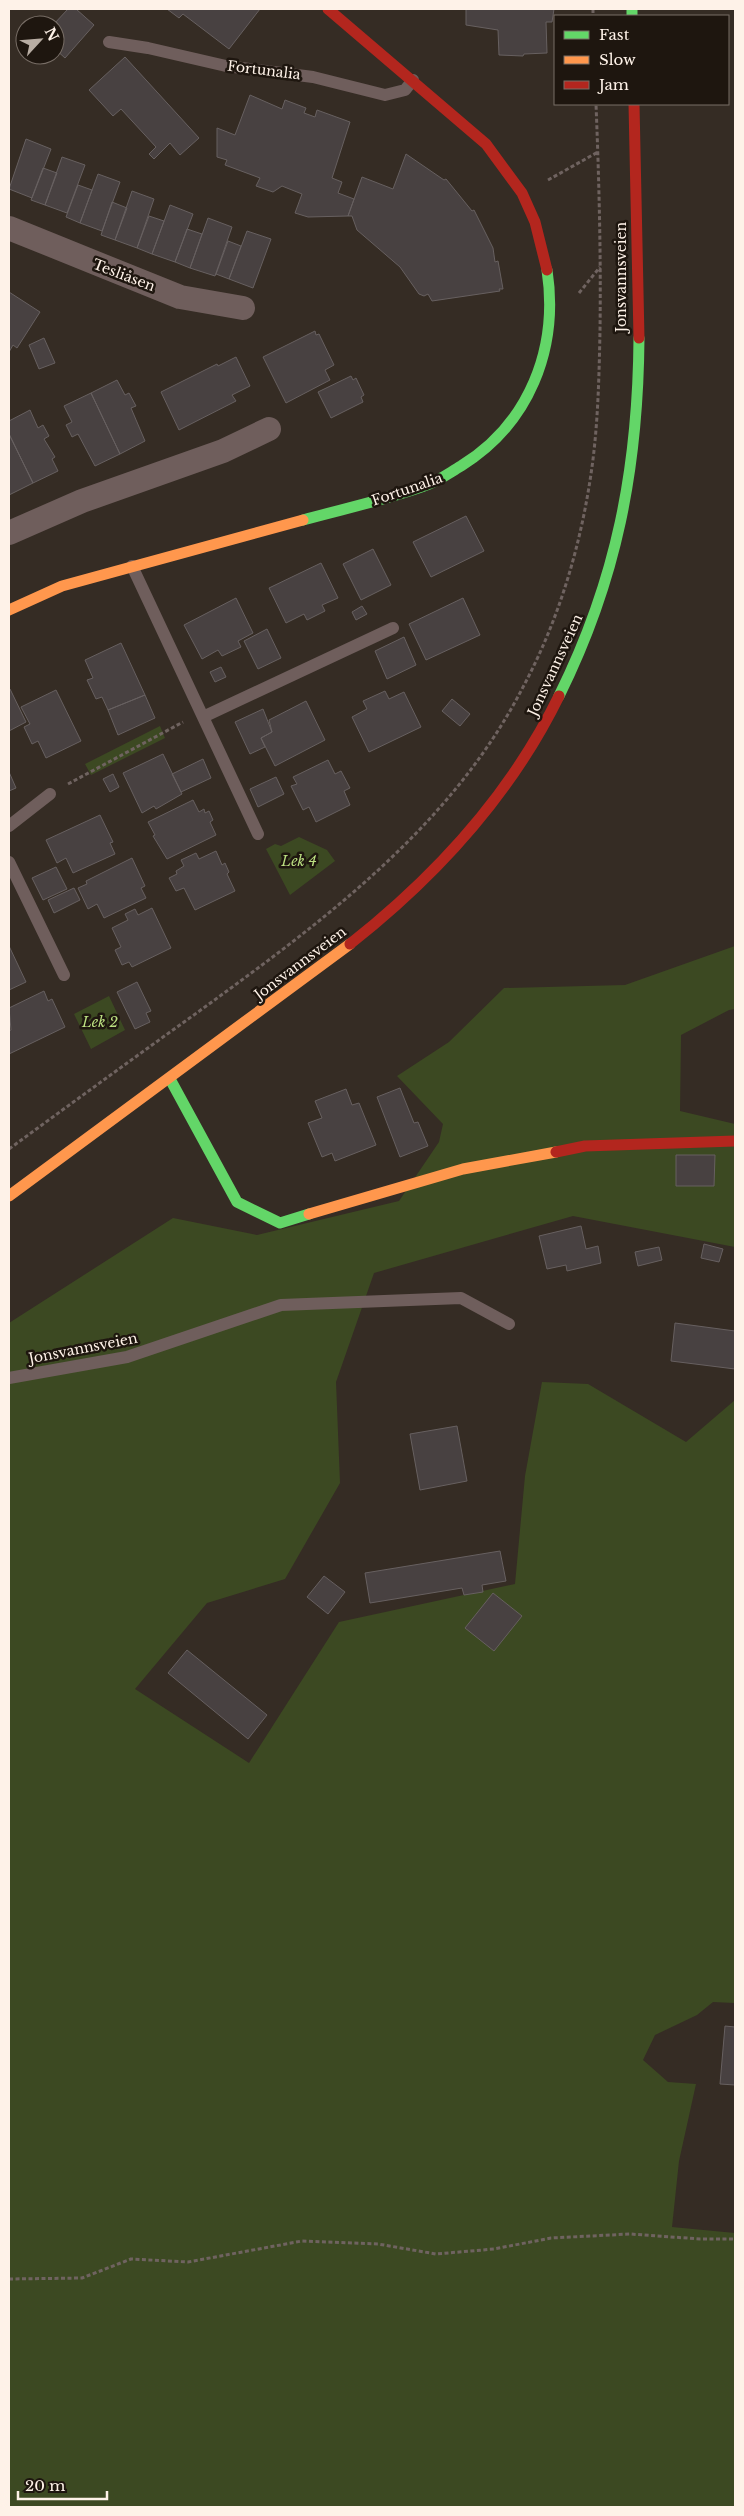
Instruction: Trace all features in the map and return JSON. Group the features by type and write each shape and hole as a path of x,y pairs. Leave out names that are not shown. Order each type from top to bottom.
{"street":[{"name":"Fortunalia","path":"9,610 62,586 425,486 452,473 478,456 502,434 532,388 546,351 551,318 551,294 537,231 522,194 486,144 328,9"},
{"name":"Jonsvannsveien","path":"9,1196 170,1079 357,938 425,878 496,799 541,733 566,686 599,605 624,506 632,454 636,400 638,288 634,105"},
{"name":"Tesliåsen","path":"9,228 180,297 243,308"},
{"path":"9,533 82,501 239,444 269,429"},
{"path":"170,1079 237,1202 280,1223 463,1169 585,1146 735,1141"}],"lane":[{"name":"Fortunalia","path":"109,42 148,48 226,66 313,77 385,95 405,90 413,80"},
{"path":"132,566 258,834"},
{"path":"203,717 393,628"},
{"path":"9,826 50,794"},
{"path":"9,862 64,975"},
{"name":"Jonsvannsveien","path":"9,1378 128,1357 281,1304 461,1298 509,1324"}],"path":[{"path":"9,1149 281,952 368,879 420,829 482,754 522,689 552,626 576,550 592,470 596,424 601,267 596,105"},
{"path":"522,194 598,152"},
{"path":"573,300 601,267"},
{"path":"50,794 180,722 203,717"},
{"path":"9,2279 82,2278 131,2259 188,2262 302,2241 378,2244 436,2254 494,2249 551,2238 620,2234 735,2239"}],"green space":[{"path":"160,726 165,738 91,775 85,764"},
{"name":"Lek 4","path":"299,837 327,850 335,861 290,895 266,849 275,844 281,846"},
{"path":"735,946 735,1009 729,1010 681,1035 680,1111 735,1124 735,1247 573,1216 374,1273 336,1382 340,1483 285,1579 207,1603 135,1689 249,1763 339,1622 515,1584 525,1476 542,1382 588,1384 686,1442 735,1400 735,2003 713,2002 697,2015 655,2035 643,2060 668,2082 696,2084 679,2161 672,2227 735,2233 735,2507 9,2507 9,1323 173,1218 257,1235 399,1201 439,1142 443,1124 397,1076 449,1042 504,988 625,985"},
{"name":"Lek 2","path":"109,996 125,1030 91,1049 74,1014"}],"building":[{"path":"68,9 76,9 94,25 65,58 65,15 62,15"},
{"path":"167,9 260,9 229,49 183,14 179,18"},
{"path":"466,9 554,9 552,22 546,22 547,53 524,54 523,56 499,55 498,30 466,25"},
{"path":"125,57 199,138 180,155 170,143 154,159 149,154 156,147 121,109 113,116 89,90"},
{"path":"250,95 282,109 285,100 306,108 304,113 315,117 317,110 350,122 332,178 342,182 338,193 354,199 348,216 308,217 295,213 302,194 282,186 273,192 256,186 260,178 225,165 227,160 217,157 217,128 235,135"},
{"path":"26,139 51,149 32,198 9,189"},
{"path":"406,154 444,180 446,179 472,211 474,210 493,248 495,262 498,261 503,289 432,301 428,294 424,296 419,294 400,267 357,230 352,216 348,216 362,177 393,189"},
{"path":"62,157 85,165 67,213 45,205"},
{"path":"43,168 57,173 45,205 31,200"},
{"path":"98,174 120,182 102,231 80,223"},
{"path":"78,185 92,190 80,223 66,217"},
{"path":"132,191 154,199 137,248 115,240"},
{"path":"112,202 127,208 115,240 101,235"},
{"path":"170,205 193,214 175,262 152,254"},
{"path":"149,216 164,221 152,254 137,248"},
{"path":"208,218 232,227 215,276 190,268"},
{"path":"187,229 202,234 190,268 175,262"},
{"path":"247,231 271,239 253,288 229,279"},
{"path":"228,241 241,246 229,279 216,274"},
{"path":"9,292 40,312 17,348 13,345 9,352"},
{"path":"315,331 316,335 319,334 334,365 325,370 330,380 286,403 263,357"},
{"path":"44,338 55,363 39,369 29,345"},
{"path":"236,357 250,386 232,395 236,401 179,430 161,392 217,364 218,366"},
{"path":"351,376 353,380 356,378 364,395 361,397 363,402 331,418 318,392"},
{"path":"117,380 125,395 129,393 136,406 131,408 145,441 120,454 91,393"},
{"path":"91,393 120,454 95,466 78,434 72,437 66,425 72,422 64,406"},
{"path":"30,410 38,428 43,425 49,436 44,439 55,457 52,459 58,471 33,483 9,434 9,421"},
{"path":"9,434 33,483 9,495"},
{"path":"466,516 484,551 431,577 413,542"},
{"path":"373,549 391,585 361,600 343,564"},
{"path":"321,563 338,598 322,605 325,611 307,620 304,614 286,623 269,588"},
{"path":"236,598 253,633 238,641 241,647 222,656 218,650 202,659 184,625"},
{"path":"463,598 480,635 426,660 409,624"},
{"path":"362,606 367,614 356,620 352,612"},
{"path":"267,629 281,658 258,669 244,641"},
{"path":"404,637 416,665 387,679 375,651"},
{"path":"121,643 145,695 108,710 102,697 96,699 87,680 93,678 85,660"},
{"path":"221,667 226,677 215,682 210,672"},
{"path":"9,690 26,722 9,731"},
{"path":"56,690 81,741 46,758 38,741 32,744 24,727 30,724 21,707"},
{"path":"385,691 389,699 404,692 421,727 369,752 352,717 367,709 363,701"},
{"path":"145,695 155,718 118,735 108,710"},
{"path":"452,699 470,714 460,726 442,711"},
{"path":"306,701 325,740 275,766 261,738 272,732 269,720"},
{"path":"263,709 272,732 261,738 265,747 250,754 235,722"},
{"path":"163,754 182,794 156,809 154,806 142,813 123,773"},
{"path":"203,759 211,778 181,792 172,774"},
{"path":"328,760 335,774 341,771 350,788 344,791 350,805 316,822 309,807 303,810 291,786 297,784 293,777"},
{"path":"9,772 16,788 9,791"},
{"path":"113,774 119,787 110,792 103,779"},
{"path":"276,777 284,794 258,807 250,789"},
{"path":"193,800 199,812 204,809 205,813 209,811 213,820 210,822 216,835 167,859 153,836 155,835 148,822"},
{"path":"100,815 113,842 110,843 115,854 73,873 66,858 57,863 46,840"},
{"path":"216,851 222,865 225,863 229,872 227,874 235,891 195,910 184,888 176,891 169,878 177,874 176,871 184,866 181,860 196,853 199,859"},
{"path":"132,858 145,886 141,888 146,898 104,918 97,904 88,909 78,888 87,884 86,881"},
{"path":"56,867 67,889 43,900 32,878"},
{"path":"74,888 80,900 54,913 48,900"},
{"path":"152,908 171,948 132,967 129,962 122,965 115,950 121,947 112,928 128,920 125,914 135,909 138,915"},
{"path":"9,946 26,982 9,990"},
{"path":"137,982 151,1011 146,1013 150,1022 135,1029 117,992"},
{"path":"44,991 48,1001 52,999 65,1027 9,1054 9,1031 11,1030 9,1008"},
{"path":"400,1088 414,1123 418,1122 428,1146 400,1157 377,1097"},
{"path":"346,1089 352,1105 359,1103 376,1145 335,1161 332,1153 322,1157 308,1123 322,1118 315,1101"},
{"path":"676,1155 715,1155 714,1186 676,1186"},
{"path":"581,1226 586,1249 598,1246 601,1263 567,1271 566,1265 547,1269 539,1236"},
{"path":"704,1244 723,1249 719,1262 701,1258"},
{"path":"659,1247 662,1260 638,1266 635,1252"},
{"path":"675,1323 735,1331 735,1369 671,1361"},
{"path":"457,1426 467,1481 420,1490 410,1434"},
{"path":"500,1551 506,1581 482,1585 483,1592 464,1595 462,1588 370,1603 365,1573"},
{"path":"324,1576 345,1592 328,1614 307,1597"},
{"path":"493,1593 522,1616 494,1651 465,1628"},
{"path":"187,1650 267,1715 248,1739 168,1673"},
{"path":"725,2026 735,2027 735,2085 720,2084"}],"traffic: fast":[{"path":"632,9 632,15"},
{"path":"303,520 394,496 434,482 485,449 505,429 521,406 534,382 543,356 548,328 550,299 547,270"},
{"path":"559,696 596,609 610,566 620,522 629,478 634,432 638,386 639,338"},
{"path":"170,1079 237,1202 280,1223 309,1214"}],"traffic: slow":[{"path":"9,610 62,586 303,520"},
{"path":"9,1196 350,944"},
{"path":"309,1214 463,1169 556,1152"}],"traffic: jam":[{"path":"328,9 486,144 522,193 535,222 547,270"},
{"path":"634,105 639,338"},
{"path":"350,944 412,891 468,832 518,767 540,732 559,696"},
{"path":"556,1152 585,1146 735,1141"}]}
